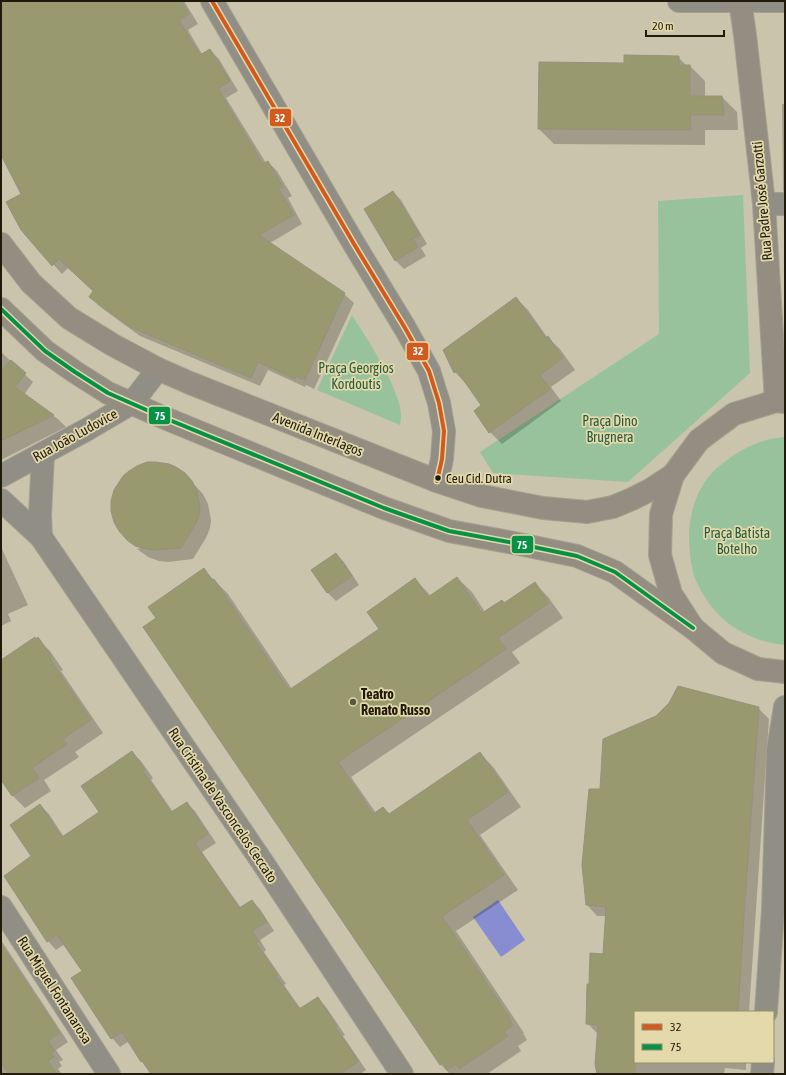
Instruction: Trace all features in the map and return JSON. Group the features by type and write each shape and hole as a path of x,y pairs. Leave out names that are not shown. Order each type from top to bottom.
{"main road":[{"name":"Rua Padre José Garzotti","path":"740,1 774,204 780,401"},
{"name":"Avenida Interlagos","path":"1,244 30,283 69,318 158,370 437,481 482,496 535,506 587,512 613,507 632,499 650,490 673,475"},
{"path":"1,309 46,351 75,372 108,392 384,508 449,531 576,556 615,572 693,628 723,653 758,668 785,672"},
{"path":"693,628 671,594 660,555 661,514 673,475 699,440 734,414 780,401"}],"street":[{"path":"679,1 785,1"},
{"path":"216,2 354,244 429,370 439,403 444,431 442,458 437,481"},
{"name":"Rua João Ludovice","path":"1,476 43,454 132,403 158,370"},
{"path":"41,537 40,516 43,454"},
{"name":"Rua Cristina de Vasconcelos Ceccato","path":"1,500 41,537 261,860 402,1074"},
{"path":"766,1011 779,918 778,750 785,707"},
{"name":"Rua Miguel Fontanarosa","path":"1,907 109,1074"},
{"path":"762,1074 763,1063"}],"green space":[{"name":"Praça Dino Brugnera","path":"743,195 750,373 628,482 493,473 480,452 659,334 658,201"},
{"name":"Praça Georgios Kordoutis","path":"352,315 376,353 392,385 398,400 401,414 400,425 317,390"},
{"name":"Praça Batista Botelho","path":"785,437 785,645 760,640 738,630 727,623 710,605 700,589 694,575 690,558 689,533 691,517 698,494 713,471 746,448 765,440"}],"water":[{"path":"498,900 525,940 501,957 473,917"}],"building":[{"path":"1,1 181,1 189,14 179,20 200,55 210,49 230,81 218,89 263,164 268,161 283,187 279,189 294,215 259,235 345,293 305,380 296,376 295,379 258,362 251,378 130,327 89,297 93,291 59,259 52,266 21,230 6,202 21,194 1,155"},
{"path":"624,55 679,56 679,65 690,65 690,96 722,96 724,115 690,115 691,130 538,129 539,62 624,63"},
{"path":"393,191 420,235 413,239 418,247 395,261 364,209"},
{"path":"516,297 546,338 548,336 563,358 540,375 550,389 489,433 474,411 481,405 457,371 454,373 443,350"},
{"path":"11,360 26,373 15,387 54,415 1,441 1,371"},
{"path":"147,462 169,464 176,467 185,473 192,481 197,491 200,508 199,516 181,548 155,550 135,546 119,531 114,522 111,511 111,501 114,490 123,476 137,466"},
{"path":"336,553 352,576 327,593 311,570"},
{"path":"204,568 212,580 214,579 289,690 379,629 367,612 415,578 428,597 457,577 482,613 502,600 504,603 535,582 549,603 498,638 506,649 338,762 373,814 383,807 389,814 480,752 508,792 467,820 504,875 442,916 510,1018 509,1019 513,1025 504,1032 508,1036 459,1069 456,1064 447,1070 443,1062 440,1065 143,627 156,618 148,607"},
{"path":"35,637 36,639 38,637 52,657 50,659 91,720 63,739 67,744 32,768 39,778 12,796 1,780 1,660"},
{"path":"678,686 759,707 738,1011 634,1011 635,1074 597,1074 595,1064 598,1025 586,1024 587,984 589,984 590,953 603,954 606,907 586,905 582,865 589,789 600,789 603,739 656,716 669,703"},
{"path":"132,751 145,770 143,771 171,812 187,802 208,834 195,843 239,908 252,900 267,922 252,931 259,941 256,943 278,975 276,976 299,1009 318,997 337,1026 335,1027 359,1061 340,1074 151,1074 142,1061 141,1062 122,1032 111,1039 71,978 82,971 57,935 47,942 4,876 31,856 10,825 40,804 62,837 99,812 81,786"},
{"path":"1,944 60,1033 48,1041 55,1051 51,1053 54,1057 48,1061 57,1074 9,1074 1,1062"}],"transit line":[{"name":"32","path":"212,1 429,371 439,403 444,431 442,459 437,481"},
{"name":"75","path":"1,309 45,351 108,393 167,419 384,508 449,531 577,556 615,572 693,628"}],"place":[{"name":"Ceu Cid. Dutra","path":"438,478"},
{"name":"Teatro Renato Russo","path":"353,702"}]}
